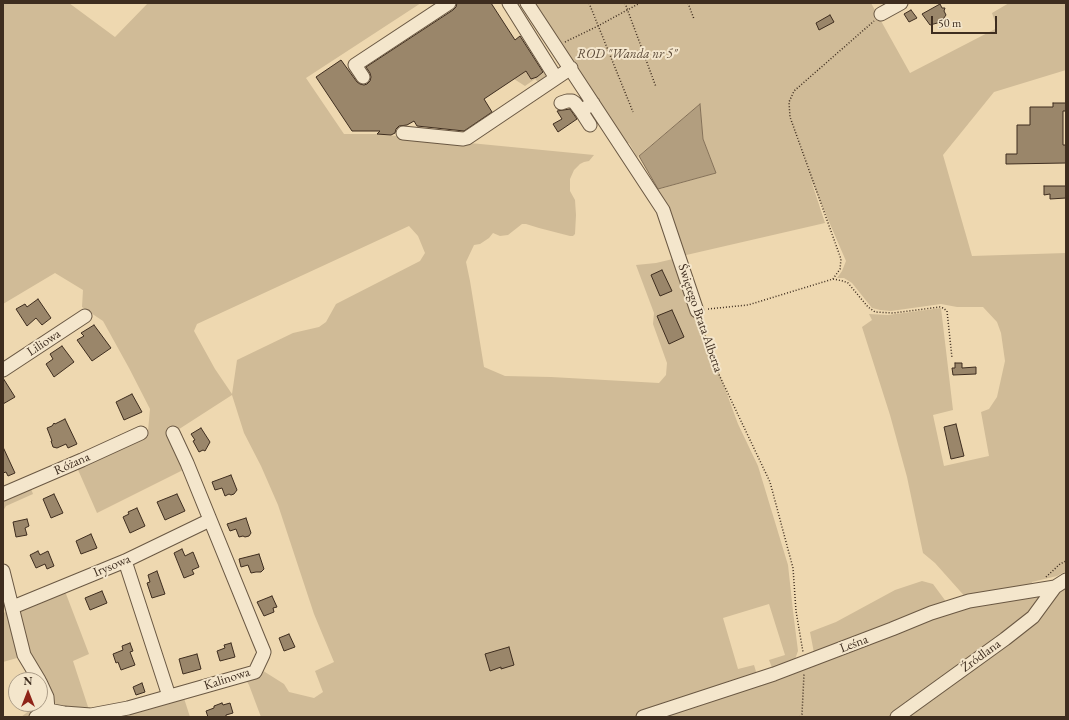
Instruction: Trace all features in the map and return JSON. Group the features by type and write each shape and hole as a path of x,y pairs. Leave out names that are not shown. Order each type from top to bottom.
{"street":[{"path":"363,77 354,65 449,3"},
{"path":"509,3 556,78"},
{"name":"Świętego Brata Alberta","path":"527,3 557,46 664,210 697,311"},
{"path":"882,14 901,3"},
{"path":"404,133 463,139 467,138 571,68"},
{"path":"561,103 567,100 575,103 590,125"},
{"path":"581,111 593,103"},
{"name":"Liliowa","path":"3,370 85,316"},
{"name":"Różana","path":"3,494 141,433"},
{"name":"Kalinowa","path":"48,710 91,715 128,708 255,672 264,652 187,463 173,433"},
{"name":"Irysowa","path":"12,607 125,561 210,520"},
{"path":"125,561 169,696"},
{"path":"3,570 24,655 34,672"},
{"name":"Leśna","path":"642,717 774,674 892,629 931,612 969,601 1061,583"},
{"name":"Źródlana","path":"897,717 1033,617 1061,583"}],"path":[{"path":"589,3 633,112"},
{"path":"625,3 656,87"},
{"path":"557,46 640,3"},
{"path":"688,3 694,19"},
{"path":"833,280 840,269 841,259 790,117 789,102 794,91 882,14"},
{"path":"697,311 748,305 833,280 843,281 848,283 868,307 875,312 893,313 940,306 944,308 947,311 952,358"},
{"name":"Świętego Brata Alberta","path":"697,311 713,362 770,482 793,568 796,611 804,662 802,714 800,717"},
{"path":"1042,579 1066,561"}],"green space":[{"name":"ROD \"Wanda nr 5\"","path":"3,3 69,3 115,37 148,3 421,3 306,78 344,134 377,134 594,155 589,161 580,164 574,170 570,179 570,191 575,200 576,215 575,234 573,236 522,224 508,235 500,236 493,233 489,238 480,244 474,245 466,262 484,367 505,376 659,383 666,375 667,363 653,324 654,313 636,265 656,263 677,258 738,424 758,466 788,565 798,651 794,662 773,670 769,660 785,655 769,604 723,618 738,669 754,665 758,678 815,658 810,632 836,622 895,590 922,581 933,584 950,607 968,600 935,563 923,553 907,477 890,415 862,327 872,320 869,314 888,315 941,308 953,410 933,415 944,466 989,456 981,412 989,409 997,397 1005,361 1001,333 997,322 983,307 957,307 941,304 891,311 872,308 852,283 844,278 837,278 846,261 811,180 825,223 682,256 656,190 716,173 703,139 700,104 637,157 629,143 626,143 532,3 871,3 910,73 997,28 992,13 1009,3 1066,3 1066,70 994,92 943,155 972,256 1066,253 1066,571 1057,576 1032,582 1031,590 1066,580 1066,717 261,717 249,685 243,675 257,667 284,684 289,692 314,698 323,692 315,671 334,662 314,614 278,505 261,466 244,433 232,395 173,433 189,467 97,513 75,463 148,431 150,409 103,321 82,307 83,290 55,273 3,304","holes":["409,226 418,236 425,253 420,261 336,304 326,322 319,327 293,333 237,360 232,394 215,369 194,331 197,324"]},
{"path":"545,69 547,74 539,83 535,79 525,86 514,79 526,71 531,79 537,77"},
{"path":"29,483 33,494 6,506 3,511 3,494"},
{"path":"63,586 89,654 73,661 90,713 182,692 190,717 21,717 28,712 48,712 48,672 33,672 24,656 3,662 3,613 13,610"}],"shaded area":[{"path":"700,104 703,139 716,173 658,189 639,156"}],"building":[{"path":"457,3 491,3 515,40 520,36 543,72 537,77 531,79 526,71 484,99 492,112 464,131 417,126 414,121 407,125 399,126 395,133 391,135 377,134 380,131 352,131 316,77 341,60 357,82 364,85 367,84 371,77 366,67 453,10"},
{"path":"940,4 942,8 945,8 944,11 946,15 941,22 930,25 922,14"},
{"path":"911,10 917,18 909,22 904,14"},
{"path":"830,15 834,22 819,30 816,23"},
{"path":"1053,103 1066,103 1066,111 1063,111 1063,145 1066,145 1066,163 1006,164 1006,154 1017,154 1017,125 1030,125 1030,107 1053,107"},
{"path":"570,109 577,119 558,132 553,124 562,119 557,111"},
{"path":"1044,186 1066,186 1066,198 1050,199 1050,194 1044,195"},
{"path":"662,270 672,291 660,296 651,275"},
{"path":"38,299 51,318 42,325 36,318 27,326 16,309 25,304 27,307"},
{"path":"672,310 684,337 669,344 657,316"},
{"path":"94,325 111,348 92,361 77,340 84,336 81,333"},
{"path":"62,346 74,362 54,377 46,364 53,359 50,354"},
{"path":"955,363 962,363 962,368 976,367 976,374 953,375 952,368 955,368"},
{"path":"3,378 15,397 3,404"},
{"path":"132,394 142,412 124,420 116,402"},
{"path":"65,419 77,444 68,448 66,444 57,448 53,447 47,428 52,426 54,423 55,424"},
{"path":"956,424 964,456 951,459 944,427"},
{"path":"201,428 210,442 205,451 203,450 199,452 193,441 195,440 191,434"},
{"path":"3,447 15,473 8,476 6,472 3,473"},
{"path":"231,475 237,490 234,494 225,496 222,488 215,490 212,482"},
{"path":"54,494 63,513 51,518 43,499"},
{"path":"177,494 185,511 165,520 157,502"},
{"path":"137,508 145,526 130,533 123,517 129,514 128,512"},
{"path":"246,518 251,533 249,536 239,537 236,529 230,531 227,524"},
{"path":"27,519 29,526 25,528 27,535 16,537 13,522"},
{"path":"91,534 97,548 81,554 76,541"},
{"path":"182,549 185,556 193,552 199,567 192,570 194,574 184,578 174,553"},
{"path":"38,551 40,555 48,551 54,566 47,569 45,564 36,568 30,555"},
{"path":"259,554 264,569 261,572 251,573 248,565 241,567 239,559"},
{"path":"157,571 165,594 152,598 147,583 150,582 148,575"},
{"path":"102,591 107,603 90,610 85,598"},
{"path":"272,596 277,607 273,608 274,612 264,616 257,602"},
{"path":"289,634 295,647 284,651 279,638"},
{"path":"130,643 133,651 130,652 135,665 121,670 118,662 116,663 113,654 123,650 122,646"},
{"path":"231,643 235,657 220,661 217,651 225,648 224,645"},
{"path":"509,647 514,665 501,669 501,667 490,671 485,654"},
{"path":"197,654 201,669 183,674 179,659"},
{"path":"142,683 145,692 136,695 133,687"},
{"path":"222,703 223,705 230,703 233,713 226,715 226,717 208,717 206,711"}]}
